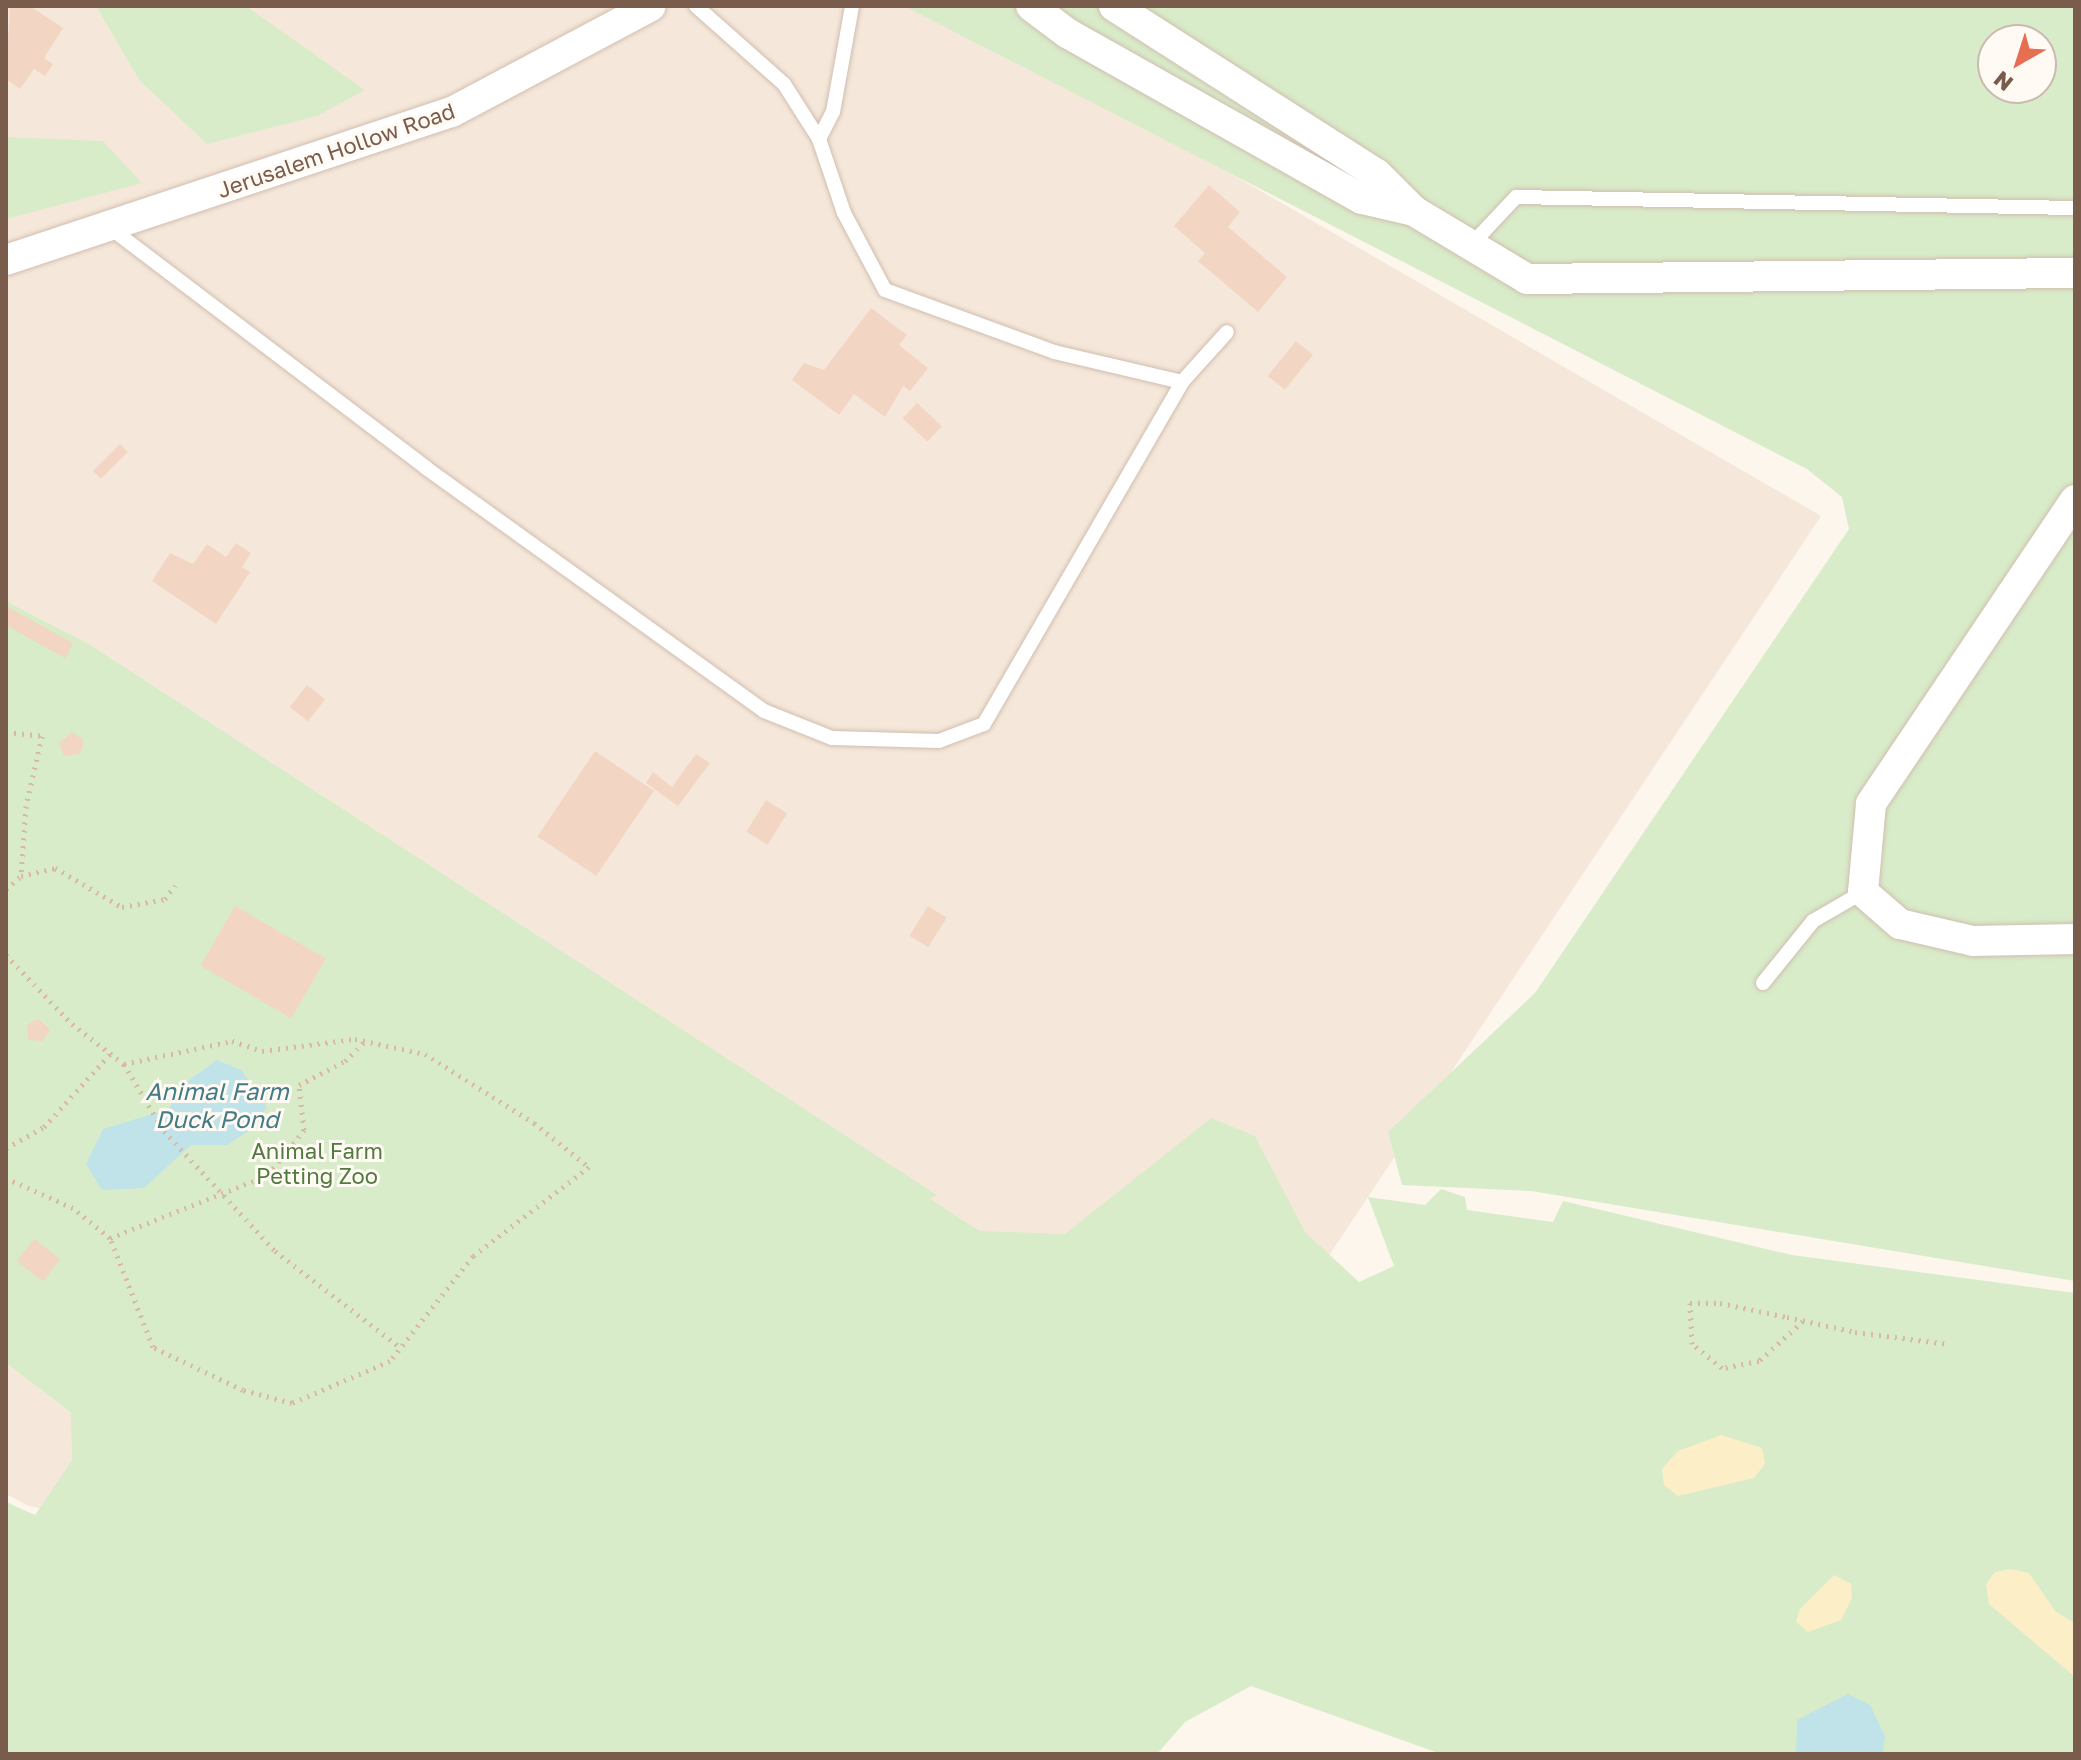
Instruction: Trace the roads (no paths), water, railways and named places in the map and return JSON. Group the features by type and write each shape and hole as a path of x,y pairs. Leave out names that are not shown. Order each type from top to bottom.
{"street":[{"name":"Jerusalem Hollow Road","path":"6,260 452,112 651,6"},
{"path":"1031,6 1175,94 1362,199 1414,211"},
{"path":"1114,6 1198,55 1377,174 1414,211 1527,279 2075,273"},
{"path":"1175,94 1198,55"},
{"path":"2075,500 1871,804 1863,892 1900,924 1973,941 2075,939"}],"lane":[{"path":"696,6 784,84 819,139 844,213 885,290 1054,352 1182,382"},
{"path":"819,139 833,112 852,6"},
{"path":"1471,245 1516,197 2075,208"},
{"path":"109,227 426,468 764,711 832,738 939,741 984,724 1182,382 1227,332"},
{"path":"1763,983 1813,921 1863,892"}],"water":[{"name":"Animal Farm Duck Pond","path":"217,1060 241,1070 267,1106 256,1126 227,1145 191,1145 144,1188 102,1190 86,1164 103,1129 169,1109 177,1089"},
{"path":"1848,1694 1870,1705 1885,1736 1883,1754 1796,1754 1797,1720"}],"park label":[{"name":"Animal Farm Petting Zoo","path":"317,1162"}]}
